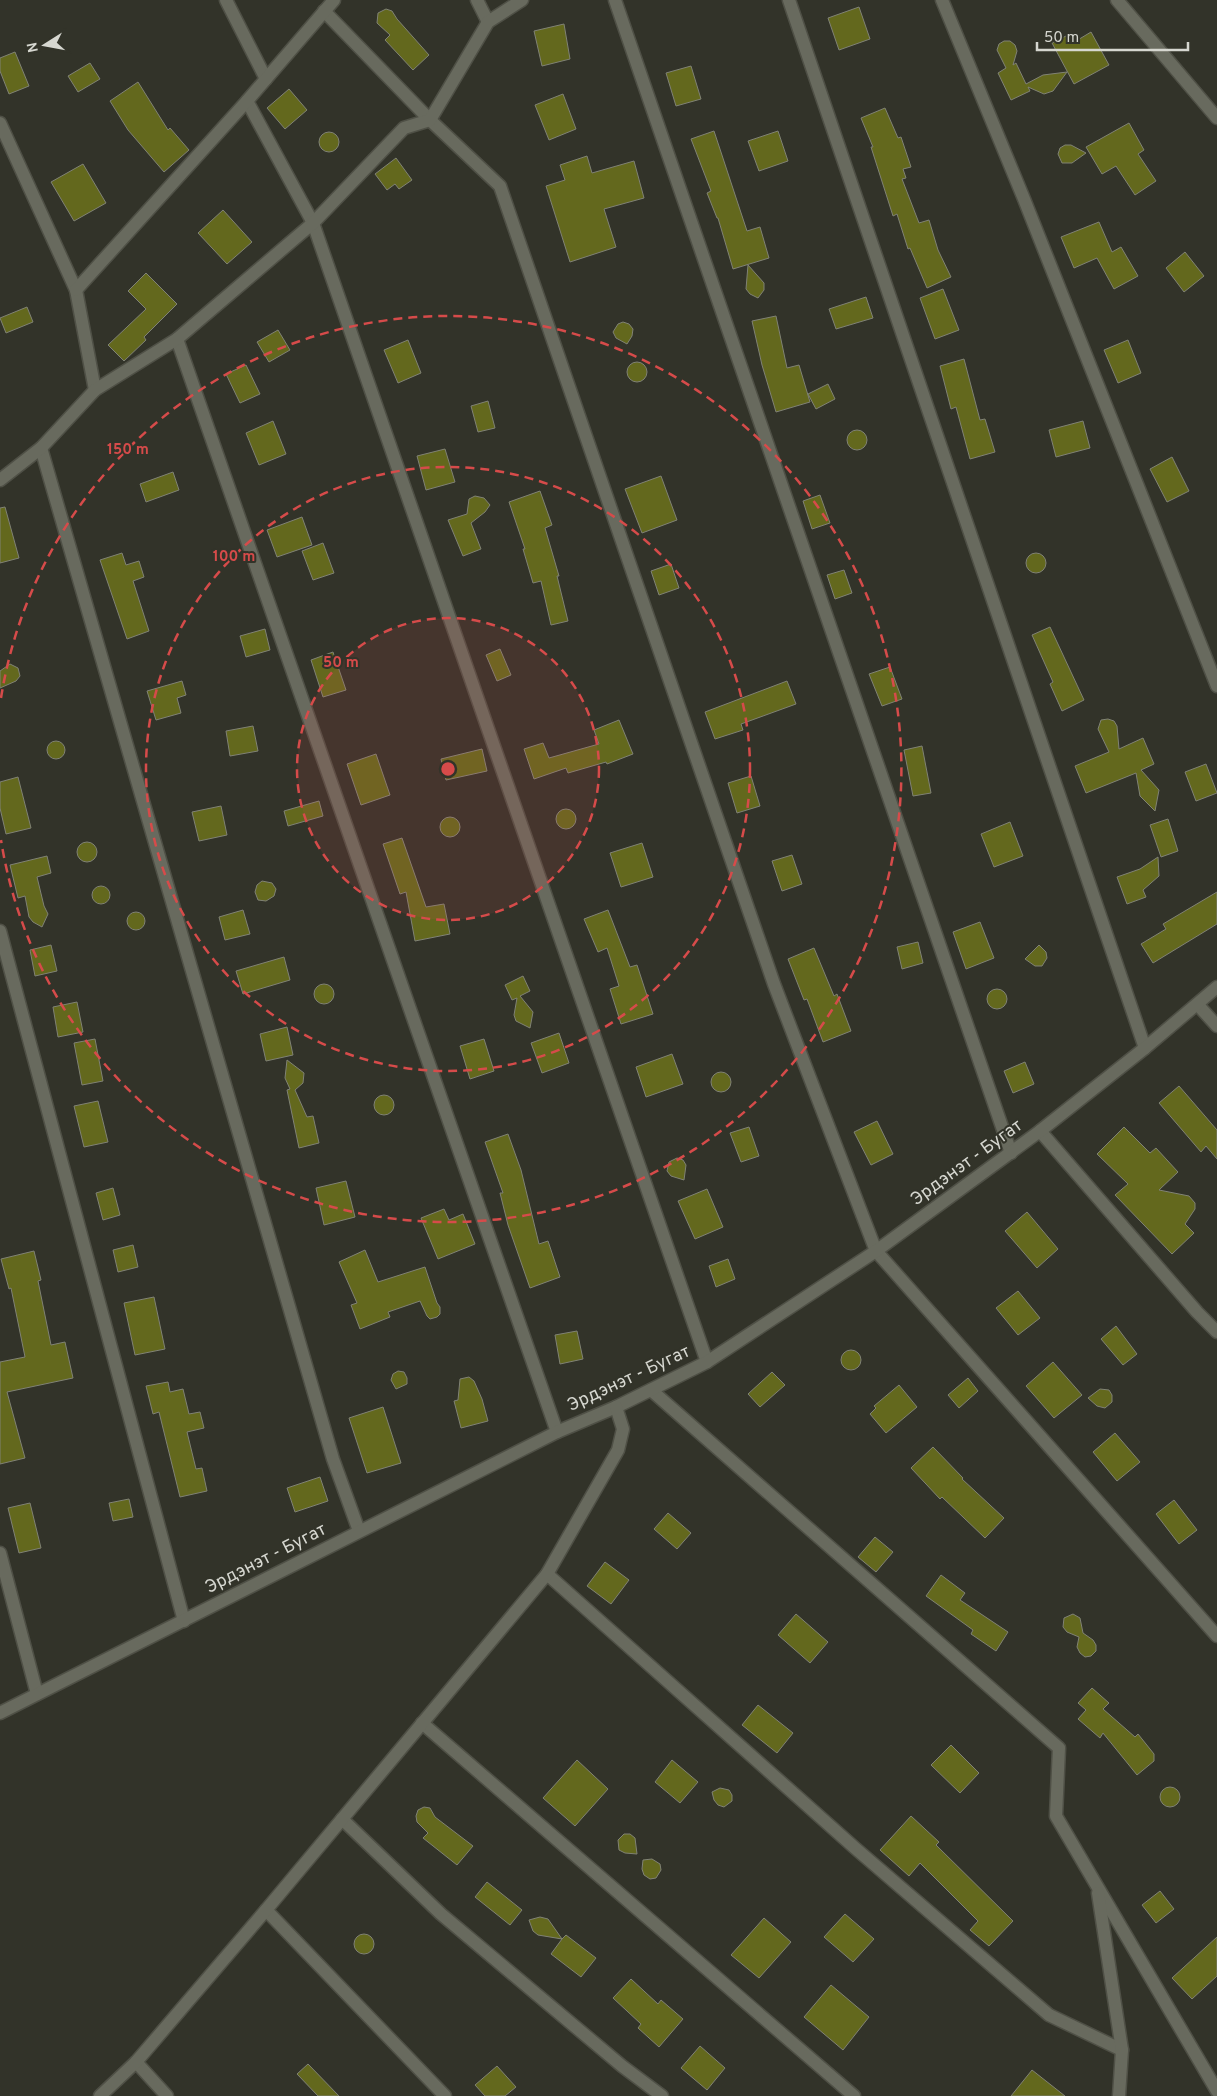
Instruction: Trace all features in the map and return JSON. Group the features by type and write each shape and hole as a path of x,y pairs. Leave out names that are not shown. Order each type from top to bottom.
{"street":[{"path":"226,0 266,79"},
{"path":"76,290 247,101 334,0"},
{"path":"477,0 488,22"},
{"path":"0,480 41,448 95,390 177,339 313,223 404,128 430,120 488,22 522,0"},
{"path":"615,0 1010,1154"},
{"path":"789,0 1146,1048"},
{"path":"942,0 1024,200 1217,686"},
{"path":"1116,0 1217,118"},
{"path":"324,11 430,120 500,186 774,984 876,1251 1217,1636"},
{"path":"247,101 313,223 707,1362"},
{"path":"0,123 76,290 95,390"},
{"path":"177,339 557,1432"},
{"path":"41,448 333,1459 358,1531"},
{"path":"0,931 184,1621"},
{"name":"Эрдэнэт - Бугат","path":"0,1713 557,1432 651,1390 707,1362 876,1251 1010,1154 1146,1048 1217,987"},
{"path":"1198,1005 1217,1026"},
{"path":"1040,1131 1197,1312 1217,1332"},
{"path":"651,1390 1059,1748 1056,1816 1217,2091"},
{"path":"100,2096 136,2062 266,1910 546,1574 618,1450 623,1429 616,1406"},
{"path":"0,1553 37,1694"},
{"path":"546,1574 855,1848 1049,2015 1122,2050"},
{"path":"422,1723 854,2096"},
{"path":"342,1819 440,1914 622,2066 662,2096"},
{"path":"1097,1886 1122,2050 1119,2096"},
{"path":"266,1910 444,2096"},
{"path":"136,2062 167,2096"}],"building":[{"path":"859,7 870,39 839,50 828,18"},
{"path":"386,9 392,11 429,55 413,70 385,40 390,35 377,23 378,13"},
{"path":"564,24 570,59 542,66 534,31"},
{"path":"1091,32 1109,65 1074,84 1052,43 1072,33 1076,41"},
{"path":"1004,41 1010,41 1015,45 1017,51 1013,65 1016,63 1026,84 1043,75 1067,72 1053,91 1044,94 1028,87 1030,91 1011,100 998,73 1006,68 997,50 999,44"},
{"path":"15,52 29,86 9,94 0,71 0,58"},
{"path":"90,63 100,79 78,92 68,76"},
{"path":"691,66 701,99 676,106 666,73"},
{"path":"138,82 168,130 170,128 189,150 164,172 128,130 110,101"},
{"path":"289,89 307,110 285,129 267,108"},
{"path":"563,94 576,129 549,140 535,105"},
{"path":"885,108 898,138 901,137 911,167 903,169 906,178 902,179 919,223 929,220 938,250 951,277 927,288 910,248 908,249 897,214 893,216 871,147 873,147 861,118"},
{"path":"1129,123 1144,150 1138,154 1156,181 1135,195 1116,166 1102,174 1086,147"},
{"path":"714,131 747,231 760,227 769,258 733,269 718,218 707,193 711,191 691,139"},
{"path":"778,131 788,161 759,171 748,141"},
{"path":"329,132 336,135 339,142 336,149 329,152 322,149 319,142 322,135"},
{"path":"1065,145 1071,145 1086,153 1072,163 1062,163 1058,154 1060,148"},
{"path":"587,156 592,173 634,161 644,198 604,209 616,247 570,262 546,186 565,180 560,165"},
{"path":"396,158 412,180 399,189 395,184 387,190 375,174"},
{"path":"83,164 106,203 74,221 51,182"},
{"path":"223,210 252,242 227,264 198,233"},
{"path":"1099,222 1112,252 1121,247 1138,276 1114,289 1097,258 1074,268 1061,237"},
{"path":"1185,252 1204,276 1184,292 1166,268"},
{"path":"748,265 764,283 764,290 758,298 750,294 746,289"},
{"path":"146,273 177,304 144,337 146,340 124,361 108,345 146,309 128,291"},
{"path":"943,289 959,330 935,339 920,298"},
{"path":"866,297 873,318 836,329 829,309"},
{"path":"27,307 33,322 6,333 0,318"},
{"path":"776,316 787,368 799,365 810,402 776,412 762,365 752,321"},
{"path":"623,322 629,324 633,329 632,336 627,344 616,338 613,332 618,324"},
{"path":"278,330 290,350 269,362 257,342"},
{"path":"408,340 421,373 398,383 384,350"},
{"path":"1128,340 1141,373 1118,383 1104,350"},
{"path":"964,359 980,420 985,419 995,452 970,459 956,407 951,409 940,366"},
{"path":"637,362 644,365 647,372 644,379 637,382 630,379 627,372 630,365"},
{"path":"246,365 260,394 240,403 226,374"},
{"path":"828,384 835,399 816,409 808,394"},
{"path":"488,401 495,428 478,432 471,406"},
{"path":"273,421 286,454 259,465 246,433"},
{"path":"1083,421 1090,448 1056,457 1049,430"},
{"path":"857,430 864,433 867,440 864,447 857,450 850,447 847,440 850,433"},
{"path":"445,449 455,482 426,490 417,456"},
{"path":"1172,457 1189,491 1167,502 1150,469"},
{"path":"173,472 179,490 146,502 140,484"},
{"path":"661,476 677,520 642,533 625,489"},
{"path":"540,491 552,525 545,528 559,576 557,576 568,621 551,625 541,581 533,583 523,549 525,549 509,502"},
{"path":"820,495 830,523 812,529 803,501"},
{"path":"475,496 484,498 490,505 485,512 471,523 481,549 463,556 448,520 467,514 469,499"},
{"path":"5,507 19,558 0,563 0,508"},
{"path":"302,517 312,545 277,557 267,530"},
{"path":"323,543 334,573 313,580 302,551"},
{"path":"122,553 126,565 139,561 144,577 133,581 149,631 127,639 100,560"},
{"path":"1036,553 1043,556 1046,563 1043,570 1036,573 1029,570 1026,563 1029,556"},
{"path":"671,564 679,588 659,595 651,571"},
{"path":"844,570 852,593 835,599 827,575"},
{"path":"1050,627 1084,700 1062,711 1050,684 1053,682 1032,635"},
{"path":"265,629 270,650 246,657 240,636"},
{"path":"500,649 511,675 497,681 486,655"},
{"path":"333,652 346,690 323,697 311,660"},
{"path":"10,664 18,668 20,676 16,681 0,688 0,671"},
{"path":"890,667 902,699 882,706 869,674"},
{"path":"182,681 186,695 177,698 181,713 156,720 147,691"},
{"path":"787,681 796,704 741,724 743,730 715,739 705,712"},
{"path":"1108,719 1114,721 1117,726 1119,749 1143,738 1154,764 1141,770 1159,790 1155,811 1140,796 1136,773 1086,793 1075,766 1109,752 1098,729 1101,720"},
{"path":"619,720 633,754 607,764 606,762 568,773 566,768 534,779 524,749 543,743 549,758 599,744 594,730"},
{"path":"253,726 258,751 230,756 226,731"},
{"path":"56,741 62,744 65,750 62,756 56,759 50,756 47,750 50,744"},
{"path":"922,746 931,793 913,796 904,750"},
{"path":"482,749 487,771 446,780 441,759"},
{"path":"376,754 390,795 361,805 347,764"},
{"path":"1206,764 1217,793 1196,801 1185,772"},
{"path":"751,776 760,806 737,813 728,783"},
{"path":"18,777 31,828 6,834 0,808 0,782"},
{"path":"319,801 323,816 288,826 284,811"},
{"path":"221,806 227,835 199,841 192,812"},
{"path":"566,809 573,812 576,819 573,826 566,829 559,826 556,819 559,812"},
{"path":"450,817 457,820 460,827 457,834 450,837 443,834 440,827 443,820"},
{"path":"1168,819 1178,851 1161,857 1150,825"},
{"path":"1010,822 1023,856 994,867 981,834"},
{"path":"402,838 426,907 444,904 450,934 415,941 406,892 400,894 383,844"},
{"path":"87,842 94,845 97,852 94,859 87,862 80,859 77,852 80,845"},
{"path":"642,843 653,877 621,887 610,853"},
{"path":"792,855 802,884 782,891 772,861"},
{"path":"47,856 51,873 37,877 44,906 48,914 42,927 33,922 29,917 25,896 18,898 10,865"},
{"path":"1158,857 1159,876 1143,890 1146,897 1127,904 1117,877 1140,869"},
{"path":"262,881 272,883 276,889 274,896 266,901 258,900 255,892 257,885"},
{"path":"101,886 107,889 110,895 107,901 101,904 95,901 92,895 95,889"},
{"path":"1217,892 1217,924 1153,963 1141,944 1166,929 1163,924"},
{"path":"243,910 250,934 225,940 219,917"},
{"path":"608,910 630,967 637,965 653,1014 621,1024 610,989 619,986 607,948 598,952 584,919"},
{"path":"136,912 142,915 145,921 142,927 136,930 130,927 127,921 130,915"},
{"path":"980,922 994,958 966,969 953,932"},
{"path":"918,942 923,963 902,969 897,947"},
{"path":"51,945 57,971 35,976 30,950"},
{"path":"1039,945 1046,952 1047,958 1042,966 1035,966 1025,959"},
{"path":"814,948 834,996 837,994 851,1031 823,1042 807,999 804,1000 788,959"},
{"path":"284,957 290,980 243,994 236,971"},
{"path":"523,976 530,991 520,996 533,1012 530,1028 516,1021 514,1015 517,998 512,1000 505,985"},
{"path":"320,984 328,984 334,990 334,998 328,1004 320,1004 314,998 314,990"},
{"path":"997,989 1004,992 1007,999 1004,1006 997,1009 990,1006 987,999 990,992"},
{"path":"77,1002 83,1032 58,1037 53,1007"},
{"path":"287,1027 293,1055 266,1061 260,1034"},
{"path":"559,1033 569,1063 542,1073 531,1043"},
{"path":"95,1039 103,1081 82,1085 74,1043"},
{"path":"484,1039 494,1071 470,1079 460,1046"},
{"path":"672,1054 683,1084 646,1097 636,1067"},
{"path":"287,1060 304,1073 303,1083 295,1090 307,1117 313,1116 319,1143 299,1148 287,1090 290,1089 285,1078"},
{"path":"1025,1062 1034,1084 1013,1093 1004,1071"},
{"path":"721,1072 728,1075 731,1082 728,1089 721,1092 714,1089 711,1082 714,1075"},
{"path":"1179,1086 1217,1130 1217,1159 1206,1146 1201,1152 1159,1103"},
{"path":"380,1095 388,1095 394,1101 394,1109 388,1115 380,1115 374,1109 374,1101"},
{"path":"98,1101 108,1142 84,1147 74,1106"},
{"path":"877,1121 893,1154 871,1165 854,1132"},
{"path":"749,1127 759,1156 741,1162 730,1133"},
{"path":"1124,1127 1150,1153 1156,1148 1178,1172 1159,1190 1189,1196 1195,1203 1195,1209 1185,1224 1194,1233 1172,1254 1115,1195 1128,1184 1097,1154"},
{"path":"508,1134 521,1170 539,1244 548,1241 560,1277 530,1288 508,1225 500,1193 503,1193 485,1142"},
{"path":"677,1158 683,1160 686,1165 684,1180 671,1176 667,1171 669,1162"},
{"path":"346,1181 355,1217 324,1225 316,1188"},
{"path":"113,1188 120,1215 103,1220 96,1193"},
{"path":"707,1189 723,1227 695,1239 678,1201"},
{"path":"444,1209 449,1220 463,1214 475,1244 438,1259 421,1218"},
{"path":"1027,1212 1058,1249 1037,1268 1005,1231"},
{"path":"133,1245 138,1267 118,1272 113,1250"},
{"path":"365,1250 378,1282 425,1267 440,1307 440,1314 430,1319 420,1301 388,1312 390,1317 360,1329 351,1305 357,1303 339,1262"},
{"path":"34,1251 41,1280 38,1281 51,1345 65,1342 73,1378 7,1392 25,1458 0,1464 0,1362 25,1357 11,1288 9,1289 1,1259"},
{"path":"728,1259 735,1279 716,1287 709,1266"},
{"path":"1018,1291 1040,1318 1018,1335 996,1308"},
{"path":"154,1297 165,1349 135,1355 124,1303"},
{"path":"1116,1326 1137,1354 1123,1365 1101,1339"},
{"path":"577,1331 583,1359 560,1364 555,1335"},
{"path":"851,1350 858,1353 861,1360 858,1367 851,1370 844,1367 841,1360 844,1353"},
{"path":"1053,1362 1082,1395 1054,1418 1026,1386"},
{"path":"398,1371 404,1372 407,1384 396,1389 391,1380 393,1374"},
{"path":"772,1372 785,1385 760,1407 748,1394"},
{"path":"469,1377 474,1381 482,1399 488,1421 461,1428 454,1401 458,1400 460,1379"},
{"path":"968,1378 978,1391 959,1408 948,1395"},
{"path":"168,1382 170,1392 183,1389 189,1414 200,1412 204,1428 187,1432 196,1469 202,1468 207,1491 180,1497 159,1412 153,1414 146,1386"},
{"path":"899,1385 917,1407 886,1433 870,1414 876,1408 874,1406"},
{"path":"1100,1389 1109,1390 1112,1395 1112,1402 1105,1408 1097,1406 1088,1398"},
{"path":"383,1407 401,1463 367,1473 349,1418"},
{"path":"1115,1433 1140,1462 1117,1481 1093,1452"},
{"path":"933,1447 962,1479 1004,1518 985,1538 942,1497 940,1499 911,1468"},
{"path":"320,1477 328,1501 295,1512 287,1488"},
{"path":"129,1499 133,1517 113,1521 109,1503"},
{"path":"1174,1500 1197,1530 1179,1544 1156,1514"},
{"path":"30,1503 41,1548 19,1553 8,1508"},
{"path":"668,1513 691,1533 677,1549 654,1529"},
{"path":"875,1537 893,1552 876,1572 858,1557"},
{"path":"605,1562 629,1580 611,1604 587,1586"},
{"path":"941,1575 965,1593 960,1600 1008,1632 996,1651 971,1634 973,1630 926,1596"},
{"path":"796,1614 828,1642 810,1663 778,1635"},
{"path":"1073,1614 1080,1618 1083,1633 1093,1640 1096,1645 1096,1651 1091,1656 1085,1657 1080,1653 1077,1647 1079,1637 1067,1632 1063,1627 1064,1618"},
{"path":"1092,1688 1109,1703 1103,1709 1135,1737 1138,1734 1154,1754 1154,1761 1137,1775 1103,1733 1100,1738 1078,1719 1086,1710 1078,1703"},
{"path":"758,1705 793,1733 777,1753 742,1725"},
{"path":"951,1745 979,1773 960,1793 931,1765"},
{"path":"577,1760 608,1789 575,1826 543,1798"},
{"path":"672,1760 698,1782 680,1803 655,1782"},
{"path":"1170,1787 1177,1790 1180,1797 1177,1804 1170,1807 1163,1804 1160,1797 1163,1790"},
{"path":"720,1788 729,1790 732,1795 732,1801 724,1807 718,1805 714,1800 712,1792"},
{"path":"424,1807 430,1808 435,1817 473,1846 457,1865 423,1838 428,1833 417,1822 416,1816 418,1810"},
{"path":"911,1816 939,1842 936,1845 1013,1921 989,1946 970,1930 978,1921 920,1863 909,1876 880,1850"},
{"path":"624,1834 630,1834 635,1838 637,1854 625,1853 619,1850 618,1840"},
{"path":"652,1859 660,1864 661,1870 656,1878 650,1879 644,1875 642,1869 643,1860"},
{"path":"487,1882 522,1910 510,1925 475,1897"},
{"path":"1160,1891 1174,1909 1156,1923 1142,1905"},
{"path":"845,1914 874,1939 853,1962 824,1937"},
{"path":"540,1917 548,1919 562,1939 538,1935 533,1931 529,1920"},
{"path":"764,1918 791,1942 759,1978 731,1955"},
{"path":"364,1934 371,1937 374,1944 371,1951 364,1954 357,1951 354,1944 357,1937"},
{"path":"566,1935 596,1958 581,1977 551,1954"},
{"path":"1217,1937 1217,1976 1192,1999 1172,1978"},
{"path":"631,1979 658,2004 661,2000 683,2019 659,2047 638,2028 641,2024 613,1998"},
{"path":"831,1985 869,2017 843,2050 804,2017"},
{"path":"700,2046 725,2068 707,2090 681,2068"},
{"path":"308,2064 339,2096 318,2096 297,2074"},
{"path":"497,2066 516,2087 505,2096 485,2096 475,2085"},
{"path":"1032,2070 1065,2096 1011,2096"}]}
